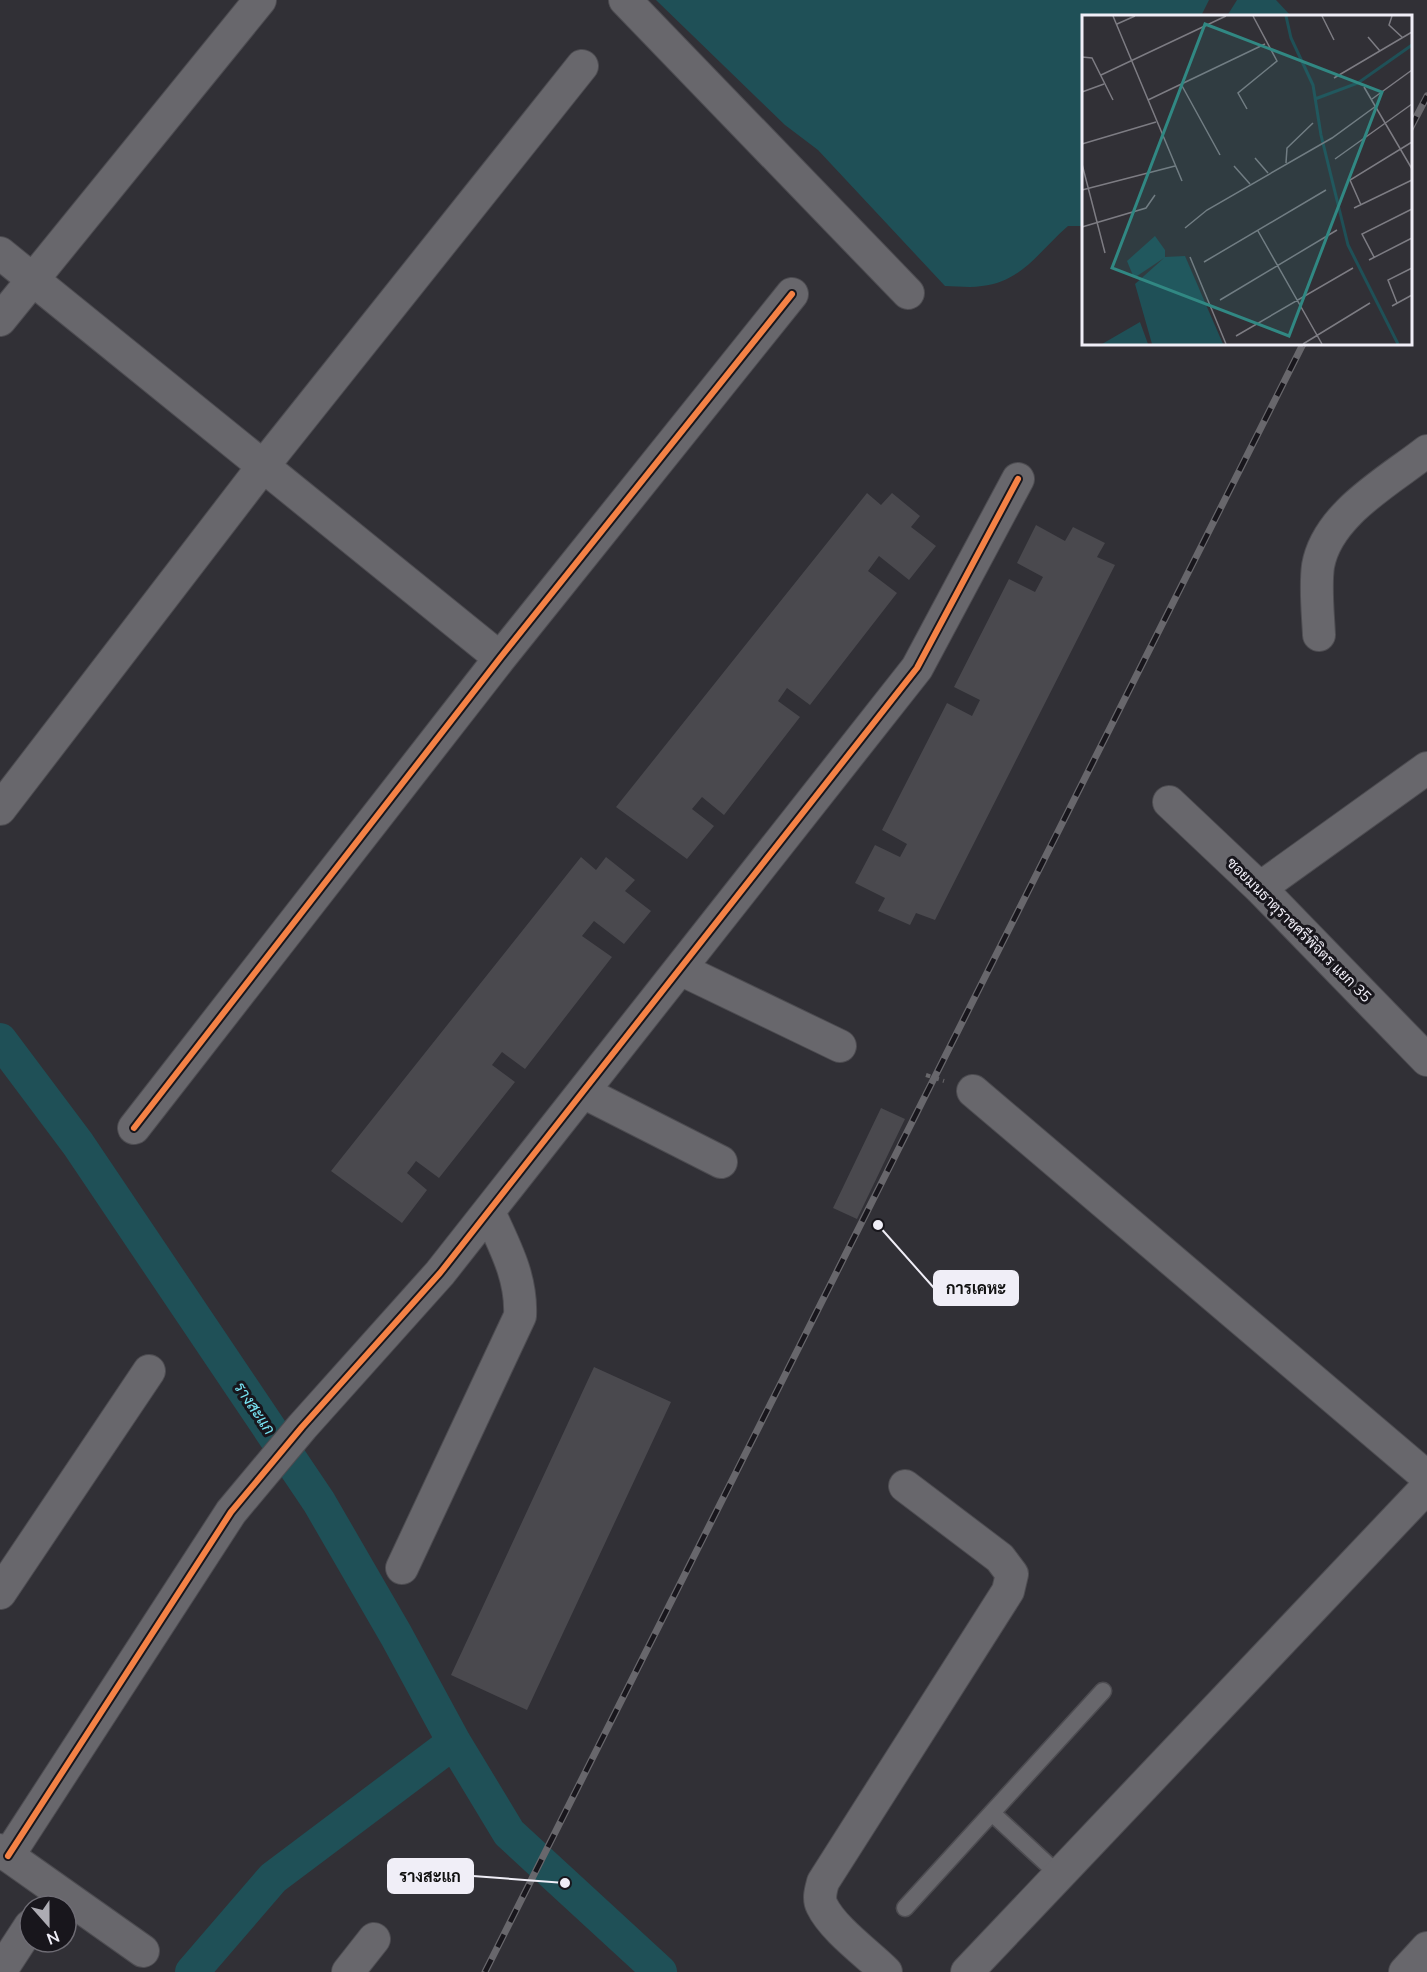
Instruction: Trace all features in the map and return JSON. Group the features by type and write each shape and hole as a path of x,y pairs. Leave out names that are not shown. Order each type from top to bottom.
{"street":[{"path":"0,320 260,0"},
{"path":"625,0 908,293"},
{"path":"0,809 264,465 582,66"},
{"path":"0,253 500,658"},
{"path":"134,1128 500,658 792,294"},
{"path":"1319,635 1318,568 1328,539 1348,513 1427,451"},
{"path":"44,1894 4,1853 231,1512 302,1427 440,1273 917,668 1018,479"},
{"path":"1260,888 1427,768"},
{"name":"ซอยมนธาตุราชศรีพิจิตร แยก 35","path":"1169,802 1260,888 1427,1060"},
{"path":"680,969 840,1046"},
{"path":"973,1091 1427,1477"},
{"path":"583,1092 721,1162"},
{"path":"402,1568 520,1316 521,1294 515,1270 489,1212"},
{"path":"0,1593 149,1371"},
{"path":"886,1972 831,1919 821,1905 819,1894 823,1882 1008,1591 1012,1574 1000,1558 905,1486"},
{"path":"967,1972 1427,1487"},
{"path":"78,1915 142,1951"},
{"path":"348,1972 374,1939"},
{"path":"0,1972 18,1944"},
{"path":"1405,1972 1427,1948"}],"lane":[{"path":"905,1908 1103,1691"},
{"path":"992,1813 1059,1875"}],"water":[{"path":"656,0 1209,0 1202,15 1082,15 1082,226 1068,226 1030,264 996,283 968,287 945,286 818,150 785,125"},
{"path":"1237,0 1276,0 1290,15 1228,15"}],"building":[{"path":"867,493 881,505 892,493 920,516 911,527 936,546 909,580 879,556 868,571 897,593 810,705 787,688 778,701 800,717 724,815 702,797 692,809 714,826 687,859 616,807"},
{"path":"1036,525 1065,541 1073,527 1105,543 1097,557 1115,565 935,920 916,913 910,925 878,911 885,898 855,883 875,845 900,857 907,844 882,830 947,703 972,716 980,700 954,687 1009,579 1035,592 1043,577 1017,563"},
{"path":"581,857 596,870 606,857 635,880 625,891 651,911 624,944 594,921 582,936 612,957 525,1069 502,1052 492,1065 515,1082 439,1178 416,1161 407,1173 427,1190 402,1223 331,1171"},
{"path":"881,1108 905,1119 857,1219 833,1208"},
{"path":"594,1367 671,1402 527,1710 451,1675"}],"waterway":[{"name":"รางสะแก","path":"0,1040 78,1144 319,1502 396,1635 454,1742 509,1833 660,1972"},
{"path":"192,1972 273,1878 454,1742"}],"railway":[{"path":"1412,125 1427,96"},
{"path":"485,1972 1302,345"}],"cycle path":[{"path":"134,1128 500,658 792,294"},
{"path":"8,1856 231,1512 302,1427 440,1273 917,668 1018,479"}],"place":[{"name":"การเคหะ","path":"878,1225"},
{"name":"รางสะแก","path":"565,1883"}]}
